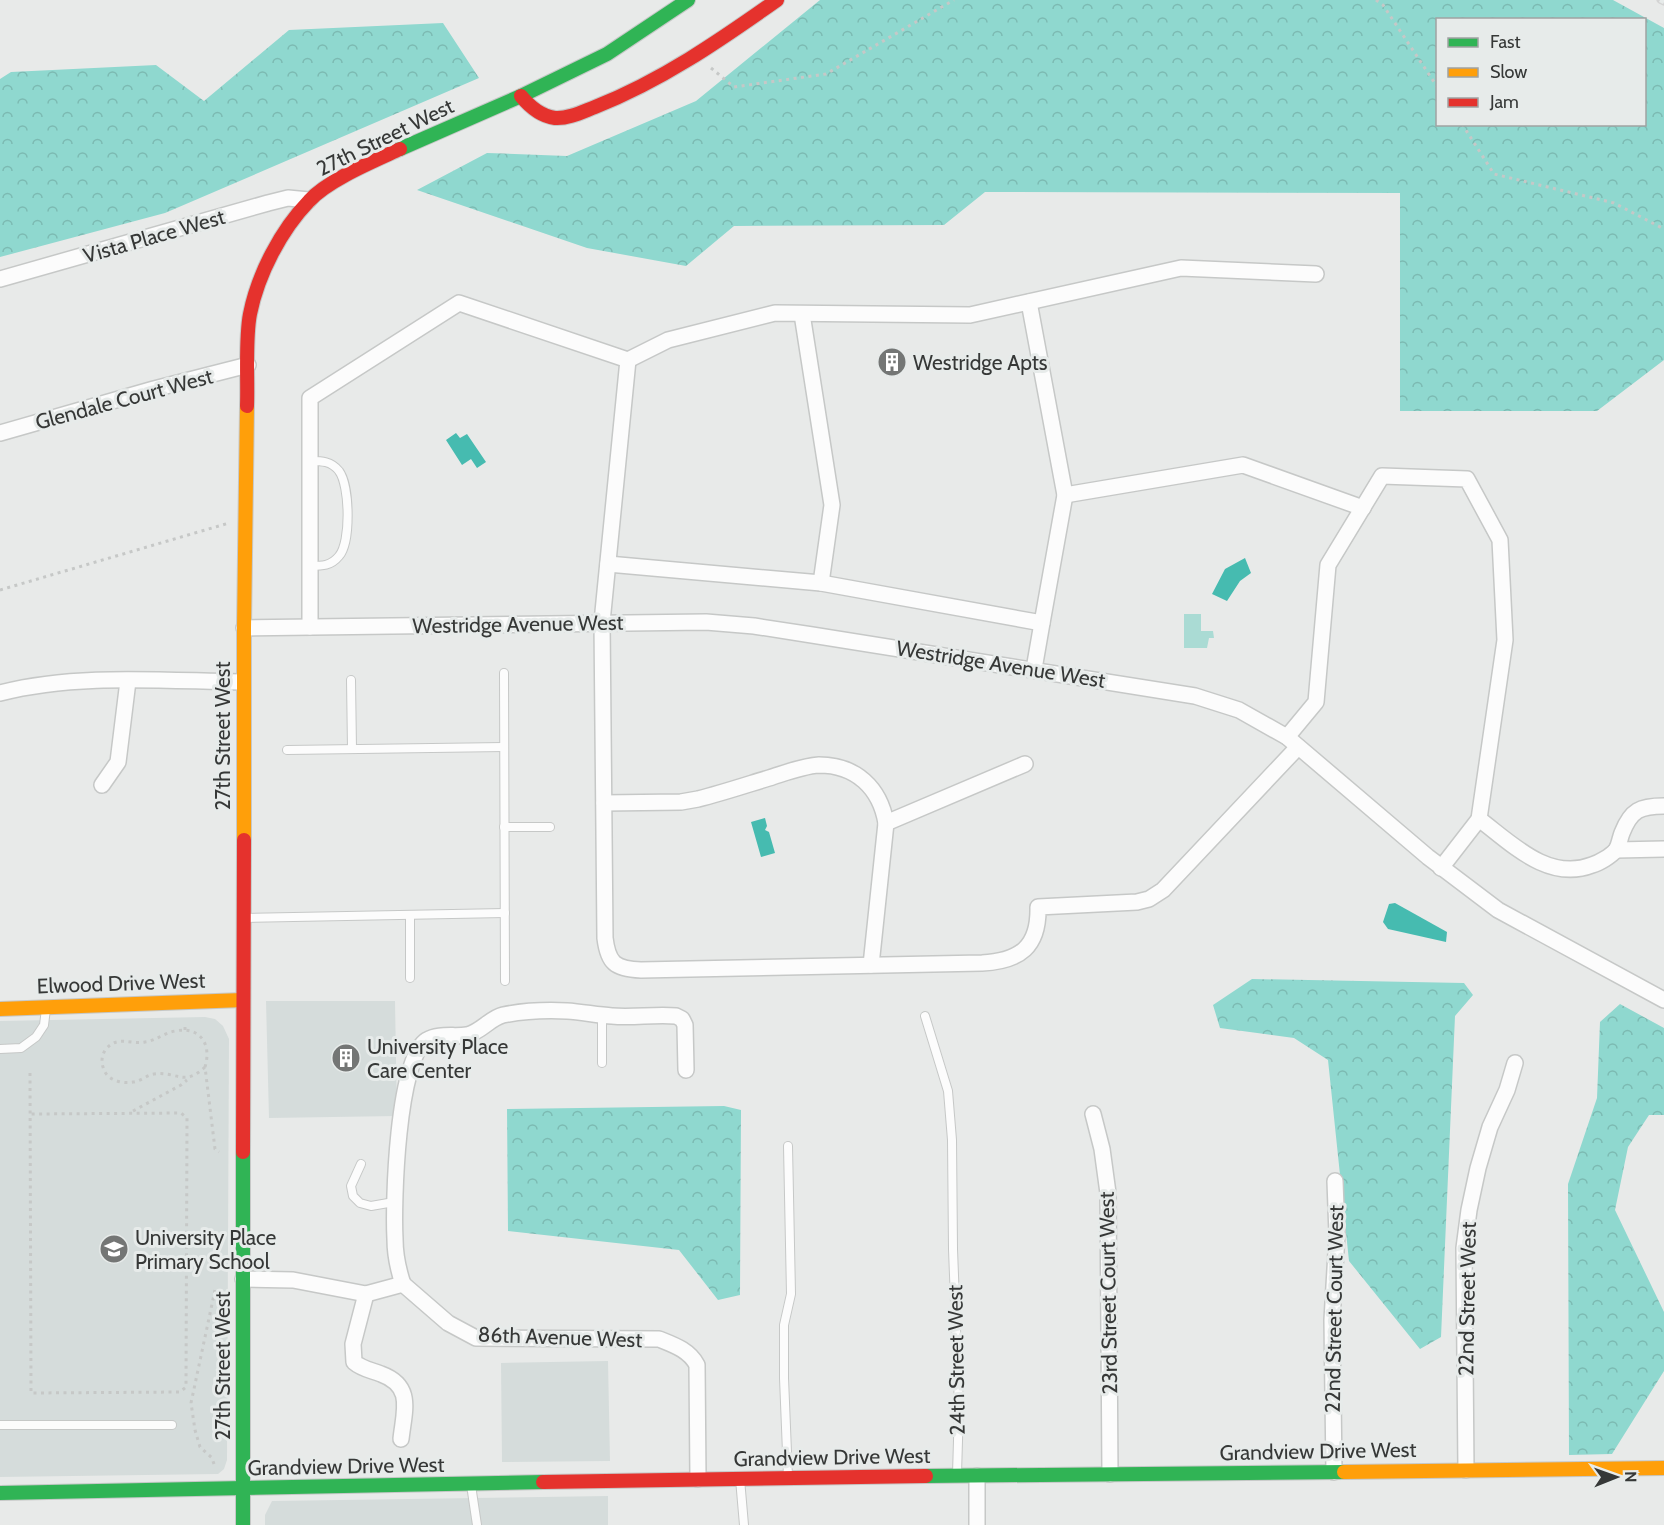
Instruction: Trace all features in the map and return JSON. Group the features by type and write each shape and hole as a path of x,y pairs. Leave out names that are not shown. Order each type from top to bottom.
{"street":[{"name":"27th Street West","path":"243,1525 243,682 250,315 259,284 277,245 290,224 309,200 324,188 341,177 521,96 607,54 688,0"},
{"path":"521,96 534,112 555,118 571,116 603,105 654,81 777,0"},
{"name":"Vista Place West","path":"0,279 268,203 288,198 309,200"},
{"path":"310,627 310,398 459,303 628,360 668,340 775,314 970,315 1181,268 1316,274"},
{"path":"1029,302 1065,495 1034,669"},
{"path":"802,314 832,506 821,583"},
{"path":"628,360 602,622 605,938 610,958 617,966 641,970 1005,961 1017,956 1032,941 1037,930 1038,907 1137,902 1149,899 1163,890 1292,742 1316,702 1328,565 1382,476 1467,479 1500,540 1505,640 1479,819 1441,868"},
{"name":"Glendale Court West","path":"0,433 248,365"},
{"path":"1065,495 1243,465 1363,508"},
{"path":"608,564 821,583 1042,623"},
{"name":"Westridge Avenue West","path":"244,628 706,622 754,626 1196,696 1239,710 1292,742 1441,868 1514,920 1664,1000"},
{"path":"0,693 18,688 75,681 243,682"},
{"path":"102,785 118,762 128,681"},
{"path":"886,823 1025,764"},
{"path":"604,803 675,802 698,799 797,769 818,765 840,769 861,778 878,796 886,823 871,965"},
{"path":"1616,850 1627,823 1636,811 1646,807 1664,806"},
{"path":"1479,819 1535,860 1557,868 1574,869 1591,866 1616,850 1664,849"},
{"name":"Elwood Drive West","path":"0,1009 243,1000"},
{"path":"243,1279 293,1280 366,1294 403,1284 397,1265 394,1202 399,1132 408,1080 421,1046 426,1040 434,1037 470,1035 499,1016 515,1013 566,1011 602,1015 668,1015 682,1019 687,1034 686,1070"},
{"name":"22nd Street West","path":"1466,1470 1464,1248 1478,1168 1490,1127 1508,1090 1515,1063"},
{"name":"23rd Street Court West","path":"1093,1114 1102,1149 1108,1193 1110,1474"},
{"name":"22nd Street Court West","path":"1334,1472 1332,1320 1337,1235 1335,1181"},
{"name":"86th Avenue West","path":"403,1284 448,1323 476,1338 659,1340 680,1348 690,1355 697,1365 698,1479"},
{"path":"366,1294 353,1344 354,1362 360,1367 399,1383 405,1401 401,1439"},
{"name":"Grandview Drive West","path":"0,1492 698,1479 1664,1468"},
{"path":"977,1476 977,1525"}],"lane":[{"path":"310,461 329,463 340,472 347,493 346,542 340,556 328,565 310,566"},
{"path":"504,673 505,981"},
{"path":"351,680 352,749"},
{"path":"287,750 504,747"},
{"path":"504,827 550,827"},
{"path":"243,918 504,913"},
{"path":"410,915 410,978"},
{"path":"0,1049 21,1048 36,1038 44,1025 46,1007"},
{"path":"602,1015 602,1063"},
{"name":"24th Street West","path":"925,1016 948,1091 952,1140 952,1243 959,1407 957,1476"},
{"path":"788,1146 790,1294 784,1324 784,1378 788,1478"},
{"path":"361,1164 351,1186 353,1196 360,1203 371,1206 394,1202"},
{"path":"0,1425 172,1425"},
{"path":"740,1479 744,1525"},
{"path":"471,1484 477,1525"}],"path":[{"path":"695,55 734,87 826,74 954,0"},
{"path":"1376,0 1383,5 1436,86"},
{"path":"1463,126 1494,174 1614,203 1664,229"},
{"path":"0,590 246,518"},
{"path":"185,1023 185,1030"},
{"path":"188,1078 157,1074 133,1082 111,1078 102,1066 104,1051 119,1040 144,1043 176,1031 185,1030 201,1037 208,1053 205,1067 215,1149 219,1152"},
{"path":"131,1112 181,1085 205,1067"},
{"path":"30,1072 32,1114 31,1399"},
{"path":"31,1393 180,1392 186,1387 187,1118 181,1113 32,1114"},
{"path":"214,1464 212,1458 200,1447 191,1403 215,1290"}],"shaded area":[{"path":"456,433 460,438 467,434 486,462 477,468 471,459 462,465 446,440"},
{"path":"1245,558 1251,573 1240,581 1227,601 1212,594 1225,569"},
{"path":"1184,614 1201,614 1201,631 1213,631 1214,638 1209,638 1207,648 1184,648"},
{"path":"765,818 767,826 765,830 769,832 775,853 761,857 751,822"},
{"path":"1395,903 1447,932 1446,942 1388,929 1383,922 1389,904"},
{"path":"266,1001 395,1001 397,1116 269,1118"},
{"name":"University Place Primary School","path":"205,1017 215,1019 223,1026 229,1039 227,1460 224,1469 218,1474 0,1477 0,1021"},
{"path":"608,1361 610,1461 502,1462 501,1363"},
{"path":"608,1496 608,1525 265,1525 265,1515 272,1501"}],"green space":[{"path":"820,0 1613,0 1646,18 1436,18 1436,126 1646,126 1646,18 1664,28 1664,360 1597,411 1400,411 1400,193 985,192 944,225 734,226 686,266 587,248 417,190 487,153 567,156 696,101"},
{"path":"443,23 479,78 165,213 0,257 0,79 11,72 156,65 204,101 289,30"},
{"path":"1252,979 1464,983 1473,995 1455,1016 1441,1337 1420,1349 1349,1261 1328,1060 1294,1038 1220,1028 1213,1005"},
{"path":"1620,1004 1664,1028 1664,1115 1649,1115 1628,1147 1615,1210 1664,1312 1664,1371 1612,1454 1569,1455 1568,1184 1597,1098 1600,1022"},
{"path":"724,1106 741,1110 740,1295 718,1300 679,1250 508,1231 507,1109"}],"railway":[{"path":"1660,0 1664,2"}],"traffic: fast":[{"path":"400,149 521,96 607,54 688,0"},
{"path":"243,1152 243,1525"},
{"path":"926,1476 1344,1472"},
{"path":"0,1493 543,1482"}],"traffic: slow":[{"path":"244,840 247,406"},
{"path":"0,1009 243,1000"},
{"path":"1344,1472 1664,1468"}],"traffic: jam":[{"path":"521,96 536,110 550,117 565,117 580,113 619,97 666,73 777,0"},
{"path":"247,406 248,324 265,268 280,239 317,193 352,172 400,149"},
{"path":"243,1152 244,840"},
{"path":"543,1482 926,1476"}],"place":[{"name":"Westridge Apts","path":"892,362"},
{"name":"University Place Care Center","path":"346,1058"},
{"name":"University Place Primary School","path":"114,1249"}]}
